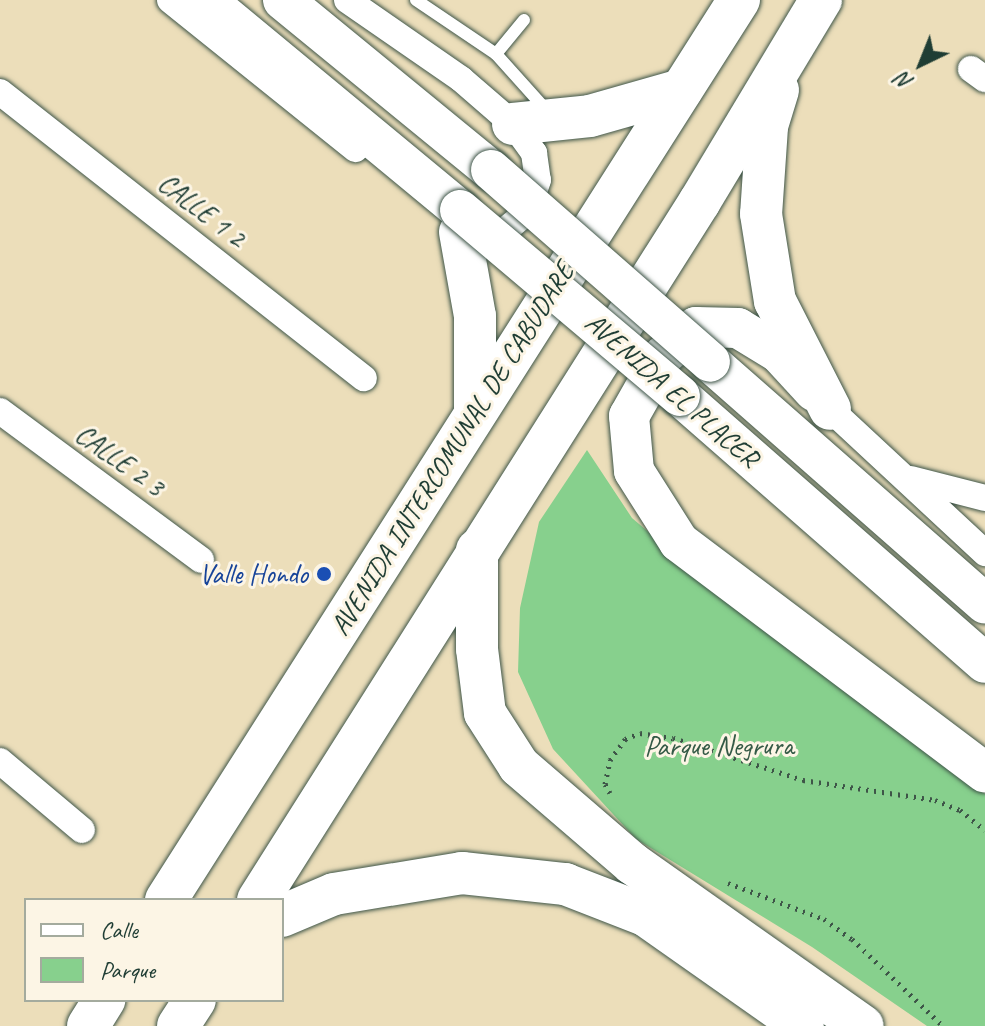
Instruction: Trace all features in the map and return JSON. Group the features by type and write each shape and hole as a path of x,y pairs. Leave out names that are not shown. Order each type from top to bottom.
{"highway":[{"name":"AVENIDA INTERCOMUNAL DE CABUDARE","path":"167,898 739,0"},
{"path":"259,898 700,201 821,0"},
{"path":"792,44 767,127 761,214 775,301 830,409"},
{"path":"513,124 590,116 681,90"},
{"path":"460,221 475,316 475,411"},
{"path":"477,550 477,649 485,713 519,766 633,864 863,1026"},
{"path":"284,915 334,894 462,873 565,884 645,915 803,1026"},
{"path":"88,1026 103,1002"},
{"path":"178,1026 194,1002"}],"main road":[{"name":"AVENIDA EL PLACER","path":"206,0 460,221 680,396 985,663"},
{"name":"AVENIDA EL PLACER","path":"283,0 491,170 985,604"},
{"path":"830,409 779,353 738,328 696,327 663,356 629,416 634,471 679,542 985,773"}],"street":[{"path":"170,0 485,239 500,235 527,212 538,180 534,153 513,124 461,79 347,0"},
{"name":"CALLE 1 2","path":"0,92 364,378"},
{"path":"830,409 985,553"},
{"name":"CALLE 2 3","path":"0,411 201,560"},
{"path":"902,476 949,492 985,498"},
{"path":"0,761 82,830"}],"lane":[{"path":"416,0 496,54 556,121"},
{"path":"496,54 524,20"}],"path":[{"path":"611,795 605,784 610,760 625,739 640,733 673,738 803,780 935,800 960,810 985,830"},
{"path":"720,879 824,919 852,939 943,1026"}],"green space":[{"name":"Parque Negrura","path":"587,450 632,518 713,587 985,794 985,1026 927,1026 812,947 636,839 553,749 518,672 520,608 539,522"}],"place":[{"name":"Valle Hondo","path":"324,574"}]}
